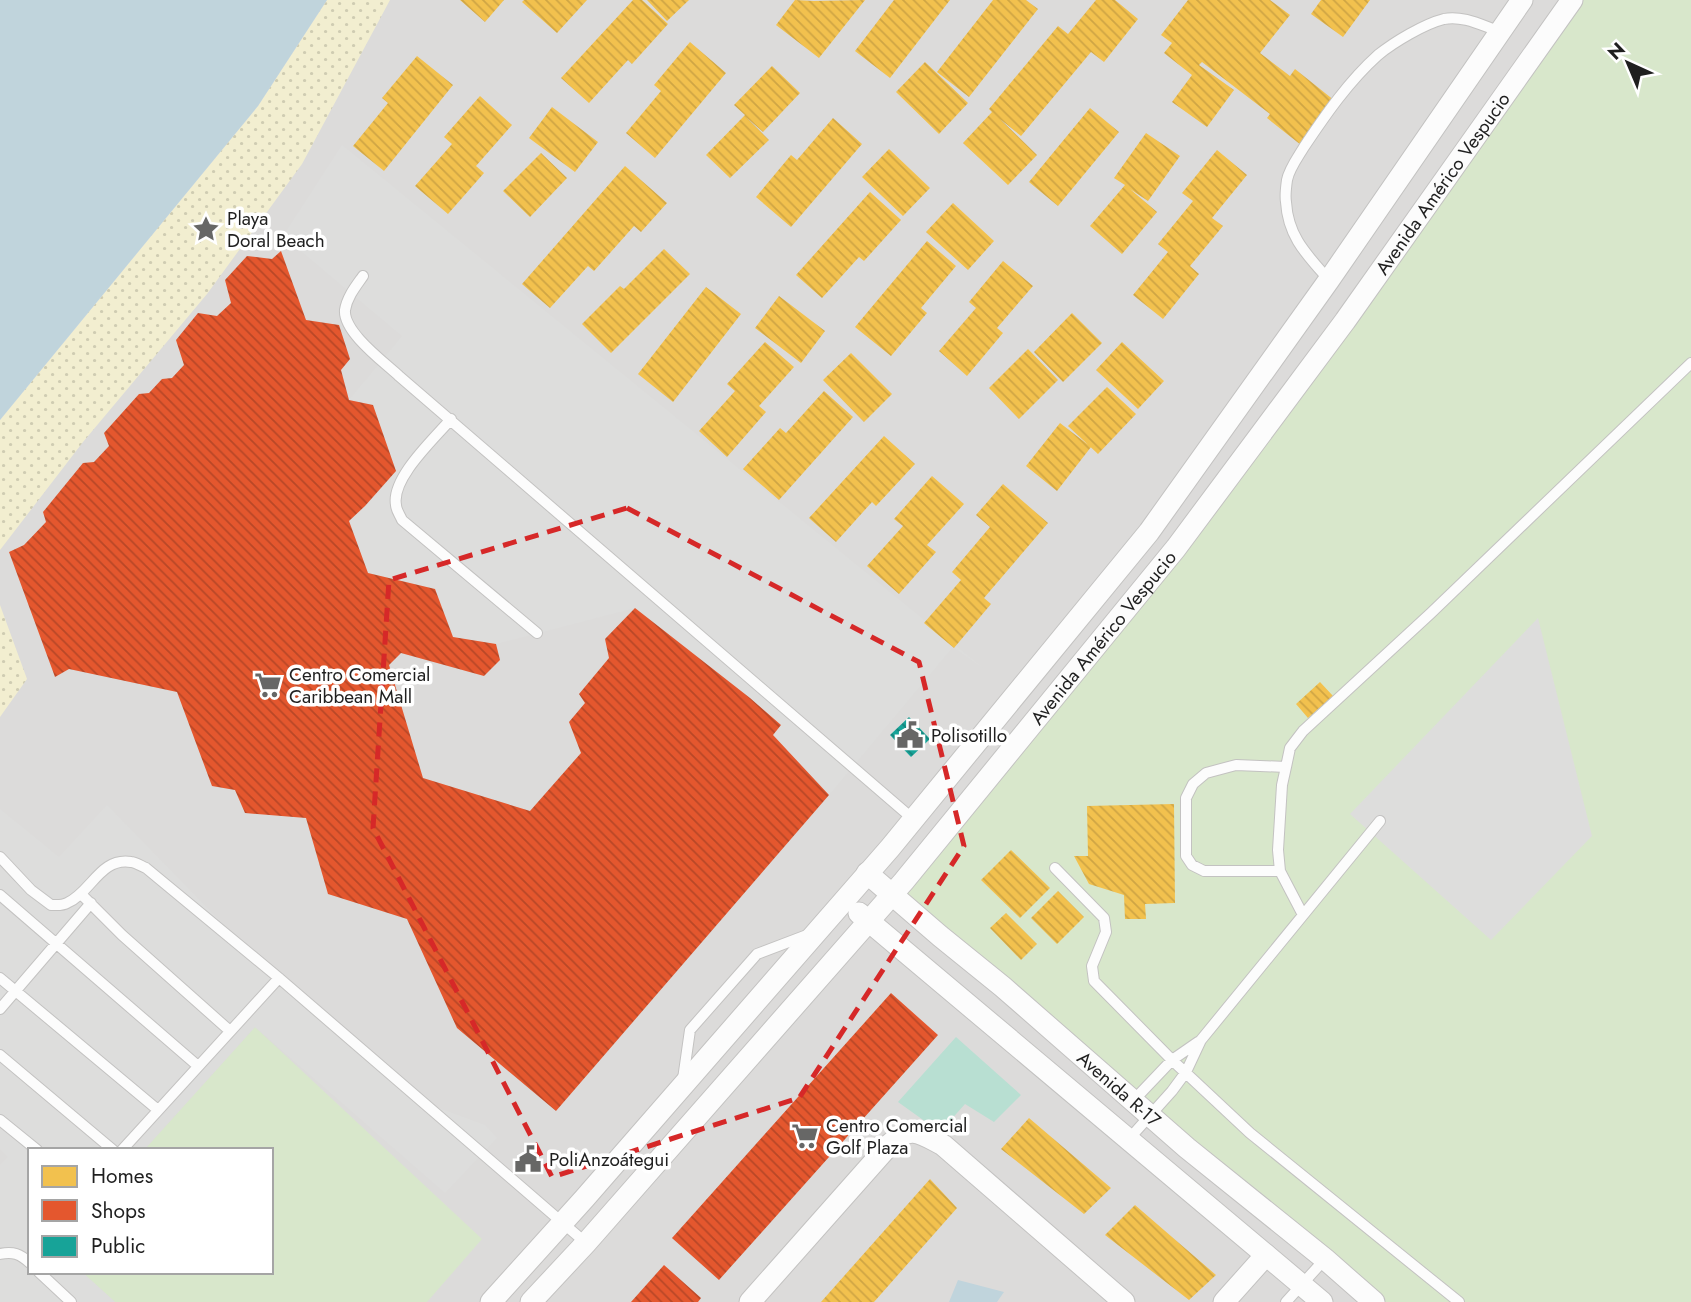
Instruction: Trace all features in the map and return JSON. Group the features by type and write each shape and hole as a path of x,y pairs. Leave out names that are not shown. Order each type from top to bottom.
{"street":[{"name":"Avenida Américo Vespucio","path":"491,1302 844,901 1149,532 1329,280 1522,0"},
{"name":"Avenida Américo Vespucio","path":"531,1302 892,895 1176,548 1345,321 1572,0"},
{"name":"Avenida R-17","path":"867,873 1187,1148 1374,1302"},
{"name":"Avenida R-17","path":"844,901 1322,1302"},
{"path":"750,1302 890,1144 900,1135 917,1132 943,1144 1124,1302"},
{"path":"1224,1302 1266,1255"}],"lane":[{"path":"1329,280 1301,248 1290,226 1286,202 1287,179 1298,156 1317,128 1366,66 1381,53 1432,23 1447,18 1463,19 1501,32"},
{"path":"363,276 347,300 345,313 349,327 399,376 913,820"},
{"path":"1303,915 1280,871 1278,850 1282,785 1290,748 1303,731 1451,594 1691,363"},
{"path":"450,419 403,475 396,492 396,505 402,520 537,633"},
{"path":"1280,871 1203,871 1192,865 1186,856 1186,798 1193,784 1206,773 1236,765 1286,767"},
{"path":"1128,1140 1186,1072 1201,1040 1380,821"},
{"path":"0,857 31,890 51,905 65,905 81,894 103,869 117,863 131,862 146,868 279,978 586,1243"},
{"path":"1055,868 1104,918 1106,932 1092,966 1094,981 1172,1060 1250,1133 1459,1302"},
{"path":"81,894 122,935 230,1031"},
{"path":"0,895 198,1066"},
{"path":"0,1009 91,903"},
{"path":"682,1086 690,1030 757,954 816,932"},
{"path":"0,978 158,1110"},
{"path":"124,1148 279,978"},
{"path":"1133,1101 1172,1060 1201,1040"},
{"path":"0,1055 111,1148"},
{"path":"0,1120 35,1148"},
{"path":"0,1254 10,1252 28,1257"},
{"path":"1286,1302 1325,1259"},
{"path":"41,1274 71,1302"}],"highlighted area":[{"path":"627,508 919,662 964,846 799,1098 552,1177 373,828 389,580"}],"shaded area":[{"path":"327,0 1691,0 1691,1302 0,1302 0,420 258,106"},
{"path":"342,145 983,668 953,647 829,795 773,735 781,725 635,608 496,644 453,637 435,589 368,573 349,521 365,506 349,400 402,336 283,236"},
{"path":"1538,618 1592,836 1491,940 1350,814"},
{"path":"107,805 258,960 428,1104 485,1125 497,1138 445,1193 255,1027 146,1148 28,1148 28,1274 84,1274 115,1302 0,1302 0,1165 8,1157 0,1149 0,809 59,857"}],"green space":[{"path":"1572,0 1691,0 1691,1302 1374,1302 892,895 1176,548"},
{"path":"255,1027 482,1239 427,1302 115,1302 84,1274 273,1274 273,1148 146,1148"},
{"path":"956,1037 1021,1095 994,1122 965,1104 940,1132 898,1102"}],"sand":[{"name":"Playa Doral Beach","path":"327,0 390,0 302,164 207,294 83,442 0,550 0,420 258,106"},
{"path":"0,605 27,679 0,717"}],"water":[{"path":"0,0 327,0 258,106 0,420"},
{"path":"958,1280 1004,1292 997,1302 949,1302"}],"building: Homes":[{"path":"460,0 504,0 485,22"},
{"path":"587,0 557,33 522,2"},
{"path":"633,0 642,0 668,24 632,64 628,60 589,103 561,78"},
{"path":"647,0 689,0 667,21"},
{"path":"795,0 865,0 819,58 776,25"},
{"path":"894,0 950,0 890,78 855,51"},
{"path":"993,0 1026,0 1038,9 969,97 937,72"},
{"path":"1096,0 1115,0 1138,19 1104,62 1091,52 1021,136 1000,119 1037,155 1008,185 963,143 992,112 989,109 1058,26 1068,34"},
{"path":"1188,0 1270,0 1290,15 1260,53 1290,76 1295,69 1335,101 1301,145 1267,118 1270,114 1202,62 1199,65 1234,90 1207,127 1172,102 1192,75 1164,53 1172,43 1161,35"},
{"path":"1321,0 1370,0 1343,37 1311,14"},
{"path":"690,42 726,73 655,158 626,133 661,91 654,85"},
{"path":"417,56 453,85 384,171 353,146 388,103 382,98"},
{"path":"925,62 968,103 939,134 896,92"},
{"path":"772,66 800,93 763,132 746,117 769,140 730,178 706,155 745,115 734,105"},
{"path":"480,96 512,125 476,166 484,173 448,214 415,186 452,144 444,137"},
{"path":"552,107 598,142 575,172 529,138"},
{"path":"1090,108 1119,132 1058,206 1029,182"},
{"path":"833,118 862,144 791,227 756,197 791,155 797,160"},
{"path":"1146,133 1180,156 1148,201 1130,189 1157,212 1122,254 1090,226 1125,185 1114,178"},
{"path":"889,149 930,188 903,216 862,177"},
{"path":"1217,150 1247,175 1212,218 1223,226 1190,266 1199,274 1163,319 1133,295 1168,252 1158,244 1193,201 1182,193"},
{"path":"541,153 567,178 530,217 503,191"},
{"path":"625,166 667,203 641,232 634,226 594,271 588,266 550,308 522,284"},
{"path":"870,192 901,220 864,261 859,257 822,298 796,275"},
{"path":"953,203 994,241 968,270 926,232"},
{"path":"927,241 956,266 921,308 927,313 891,356 855,327"},
{"path":"664,249 690,274 611,353 582,324 620,286 624,289"},
{"path":"1003,261 1033,286 997,328 1003,333 967,376 939,351 976,308 969,302"},
{"path":"706,287 741,314 673,402 638,374"},
{"path":"779,296 825,331 801,363 755,328"},
{"path":"1072,313 1102,343 1063,382 1034,352"},
{"path":"765,342 794,367 759,406 766,412 727,457 699,431 735,391 727,384"},
{"path":"1122,342 1164,381 1138,409 1096,370"},
{"path":"1028,349 1058,380 1019,419 989,388"},
{"path":"851,353 892,394 864,422 823,380"},
{"path":"1107,387 1136,414 1098,454 1068,426"},
{"path":"824,391 853,417 779,500 743,469 780,428 786,433"},
{"path":"1060,423 1091,447 1057,491 1026,466"},
{"path":"884,436 915,464 876,506 872,502 836,542 809,518"},
{"path":"932,476 964,504 927,545 936,552 899,594 867,566 903,526 894,519"},
{"path":"1003,484 1048,523 984,598 991,604 954,648 924,623 961,580 952,572 990,527 976,515"},
{"path":"1320,682 1333,696 1308,718 1296,704"},
{"path":"1174,804 1175,903 1145,904 1146,919 1125,919 1124,895 1089,884 1074,856 1088,856 1087,806"},
{"path":"1011,850 1050,888 1020,918 981,880"},
{"path":"1058,891 1084,917 1057,944 1031,918"},
{"path":"1006,913 1037,944 1021,960 990,928"},
{"path":"1029,1118 1111,1188 1084,1214 1001,1149"},
{"path":"930,1179 957,1208 874,1302 821,1302"},
{"path":"1135,1205 1216,1275 1189,1300 1105,1235"}],"building: Shops":[{"name":"Centro Comercial Caribbean Mall","path":"281,251 306,320 339,325 350,359 341,370 349,400 373,405 396,471 349,521 368,573 435,589 453,637 496,644 500,660 484,676 401,653 389,665 423,778 530,811 581,753 569,722 585,703 579,694 609,658 605,639 635,608 781,725 773,735 829,795 556,1111 457,1028 407,919 328,894 306,818 245,813 235,790 212,786 177,692 69,669 55,677 9,552 24,545 46,522 43,512 83,463 94,462 109,446 104,433 139,394 149,393 162,379 172,378 184,365 176,340 198,313 217,316 231,303 225,280 247,256 272,259"},
{"name":"Centro Comercial Golf Plaza","path":"891,993 938,1035 719,1280 672,1238"},
{"path":"664,1265 701,1298 698,1302 631,1302"}],"building: Public":[{"path":"909,717 930,739 911,757 890,735"}],"place":[{"name":"Playa Doral Beach","path":"206,229"},
{"name":"Centro Comercial Caribbean Mall","path":"268,685"},
{"name":"Polisotillo","path":"910,735"},
{"name":"Centro Comercial Golf Plaza","path":"805,1136"},
{"name":"PoliAnzoátegui","path":"528,1159"}]}
